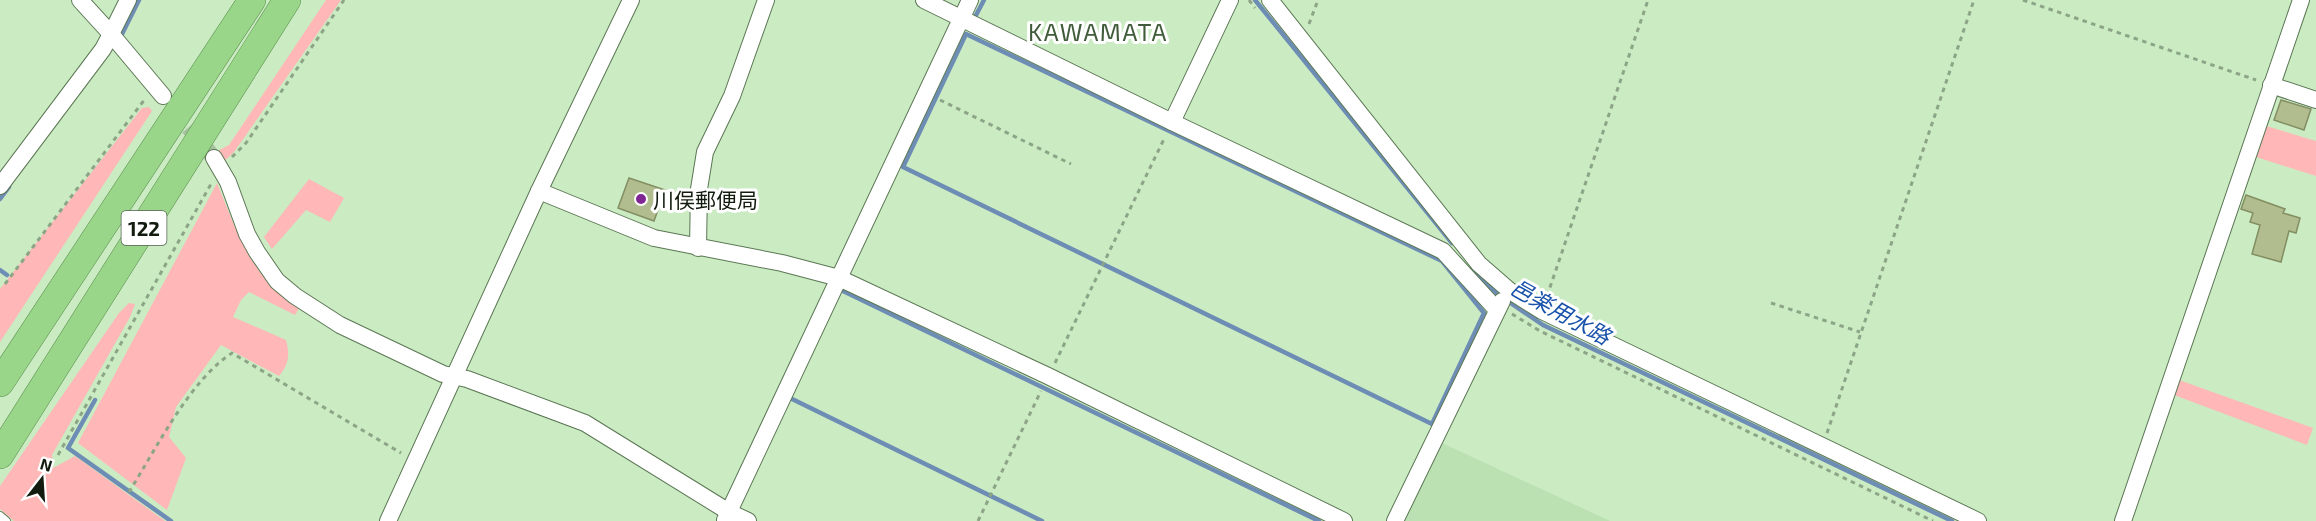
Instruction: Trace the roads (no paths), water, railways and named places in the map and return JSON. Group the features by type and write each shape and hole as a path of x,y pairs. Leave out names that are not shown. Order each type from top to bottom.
{"highway":[{"name":"122","path":"0,383 252,0"},
{"name":"122","path":"0,455 287,0"}],"street":[{"path":"80,0 160,92"},
{"path":"0,186 103,49 128,0"},
{"path":"388,521 539,192 631,0"},
{"path":"698,248 699,189 705,152 732,96 766,0"},
{"path":"924,0 1172,122 1443,251 1498,308"},
{"path":"727,516 970,0"},
{"path":"1172,122 1230,0"},
{"path":"1270,0 1479,264 1510,291 1542,311 1978,521"},
{"path":"2123,521 2301,0"},
{"path":"2271,85 2316,100"},
{"path":"217,163 235,198 247,234 277,281 295,296 340,325 443,374 467,379 585,423 727,516 748,521"},
{"path":"539,192 654,238 782,263 839,278 1048,376 1344,521"},
{"path":"1395,521 1498,308 1510,291"}],"lane":[{"path":"0,516 6,521"}],"waterway":[{"path":"120,38 139,0"},
{"path":"975,17 984,0"},
{"name":"邑楽用水路","path":"1255,0 1452,243"},
{"path":"966,34 1442,261 1484,313 1432,424 903,167 966,34"},
{"path":"0,199 9,187"},
{"name":"邑楽用水路","path":"1472,268 1496,293 1543,325 1952,521"},
{"path":"0,270 7,275"},
{"path":"843,291 1319,521"},
{"path":"790,398 1042,521"},
{"path":"95,400 68,448 171,521"}],"tunnel":[{"path":"173,109 214,158"}],"place":[{"name":"川俣郵便局","path":"641,199"}],"district":[{"name":"KAWAMATA","path":"1098,31"}]}
